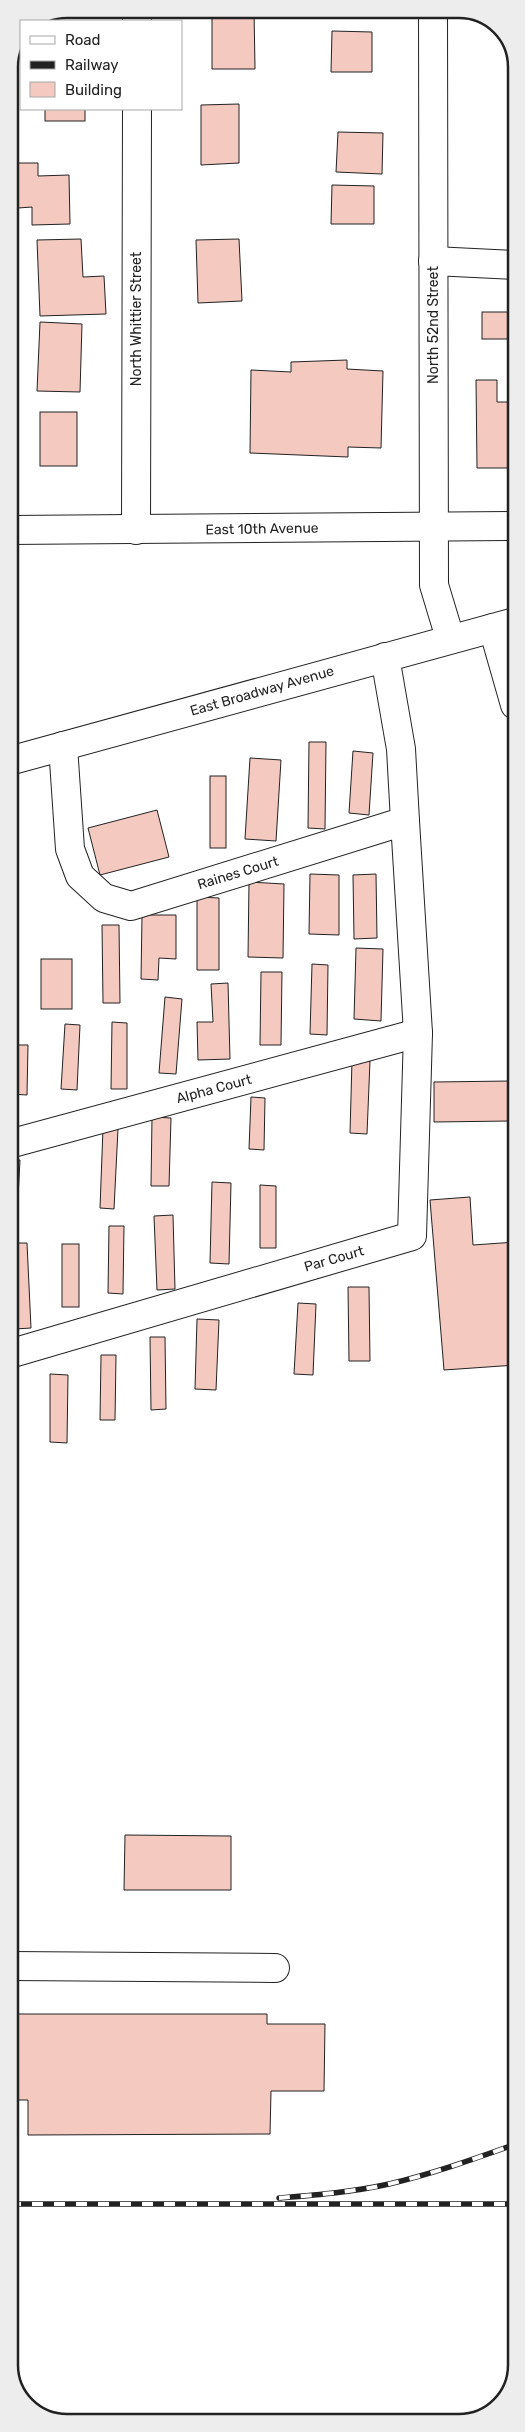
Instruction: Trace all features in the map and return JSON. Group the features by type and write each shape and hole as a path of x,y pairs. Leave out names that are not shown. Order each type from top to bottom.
{"street":[{"name":"North 52nd Street","path":"432,18 432,527 434,585 450,638"},
{"name":"North Whittier Street","path":"136,530 137,110"},
{"path":"432,261 508,266"},
{"name":"East 10th Avenue","path":"18,530 508,526"},
{"path":"504,625 508,652"},
{"name":"East Broadway Avenue","path":"18,758 450,638 504,625"},
{"path":"385,657 401,749 405,821"},
{"name":"Raines Court","path":"63,746 70,850 80,876 104,898 131,906 405,821"},
{"name":"Par Court","path":"18,1351 412,1236 418,1033 405,821"},
{"name":"Alpha Court","path":"18,1142 418,1033"},
{"path":"18,1966 275,1968"}],"building":[{"path":"212,18 254,18 255,69 212,69"},
{"path":"332,31 372,32 372,72 331,72"},
{"path":"239,104 239,163 201,165 201,105"},
{"path":"45,110 85,110 85,121 45,121"},
{"path":"338,132 383,133 382,174 336,172"},
{"path":"18,163 38,163 38,176 69,175 70,224 32,225 32,207 18,208"},
{"path":"332,185 374,186 374,224 331,224"},
{"path":"81,239 83,277 104,276 106,314 40,316 37,240"},
{"path":"239,239 242,301 198,303 196,240"},
{"path":"482,312 508,312 508,339 482,339"},
{"path":"40,322 82,324 80,392 37,391"},
{"path":"347,360 347,369 383,371 381,448 348,447 348,457 250,453 251,370 291,372 291,362"},
{"path":"476,380 497,380 497,402 508,402 508,468 477,468"},
{"path":"40,412 77,412 77,466 40,466"},
{"path":"309,742 326,742 325,829 308,828"},
{"path":"353,751 373,753 369,815 349,813"},
{"path":"250,758 281,760 276,841 245,839"},
{"path":"210,776 226,776 226,848 210,848"},
{"path":"157,810 169,857 100,875 88,828"},
{"path":"310,874 339,875 339,935 309,934"},
{"path":"376,874 377,938 354,939 353,875"},
{"path":"249,882 284,884 283,958 248,957"},
{"path":"197,897 219,898 219,970 197,970"},
{"path":"142,915 176,915 176,959 159,958 158,980 141,979"},
{"path":"102,925 119,925 120,1003 103,1003"},
{"path":"356,948 383,949 381,1021 354,1019"},
{"path":"41,959 72,959 72,1009 41,1009"},
{"path":"312,964 328,965 327,1035 310,1034"},
{"path":"261,972 282,972 281,1045 260,1045"},
{"path":"228,983 230,1059 198,1060 197,1022 213,1022 211,984"},
{"path":"165,997 182,999 176,1074 159,1073"},
{"path":"112,1022 127,1023 127,1089 111,1089"},
{"path":"65,1024 80,1025 77,1090 61,1089"},
{"path":"18,1045 28,1045 27,1095 18,1094"},
{"path":"352,1060 370,1061 367,1134 350,1133"},
{"path":"508,1081 508,1121 434,1122 434,1082"},
{"path":"251,1097 265,1098 264,1150 249,1149"},
{"path":"152,1117 171,1118 169,1186 151,1186"},
{"path":"103,1128 118,1129 114,1209 100,1208"},
{"path":"18,1160 20,1160 18,1198"},
{"path":"212,1182 231,1183 229,1264 210,1263"},
{"path":"260,1185 276,1186 276,1248 260,1248"},
{"path":"470,1197 473,1245 508,1243 508,1366 444,1370 430,1200"},
{"path":"173,1215 175,1289 157,1290 154,1216"},
{"path":"109,1226 124,1226 123,1294 108,1293"},
{"path":"18,1243 27,1243 31,1328 18,1329"},
{"path":"62,1244 79,1244 79,1307 62,1307"},
{"path":"348,1287 369,1287 370,1361 349,1361"},
{"path":"298,1303 316,1304 313,1375 294,1374"},
{"path":"197,1319 219,1320 216,1390 195,1389"},
{"path":"150,1337 165,1337 166,1409 151,1410"},
{"path":"101,1355 116,1355 115,1420 100,1420"},
{"path":"50,1374 68,1375 67,1443 50,1442"},
{"path":"125,1835 231,1836 231,1890 124,1890"},
{"path":"18,2014 267,2014 267,2024 325,2024 324,2091 271,2091 270,2134 28,2135 28,2100 18,2100"}],"railway":[{"path":"279,2198 348,2191 389,2184 437,2171 508,2147"},
{"path":"18,2204 508,2204"}]}
